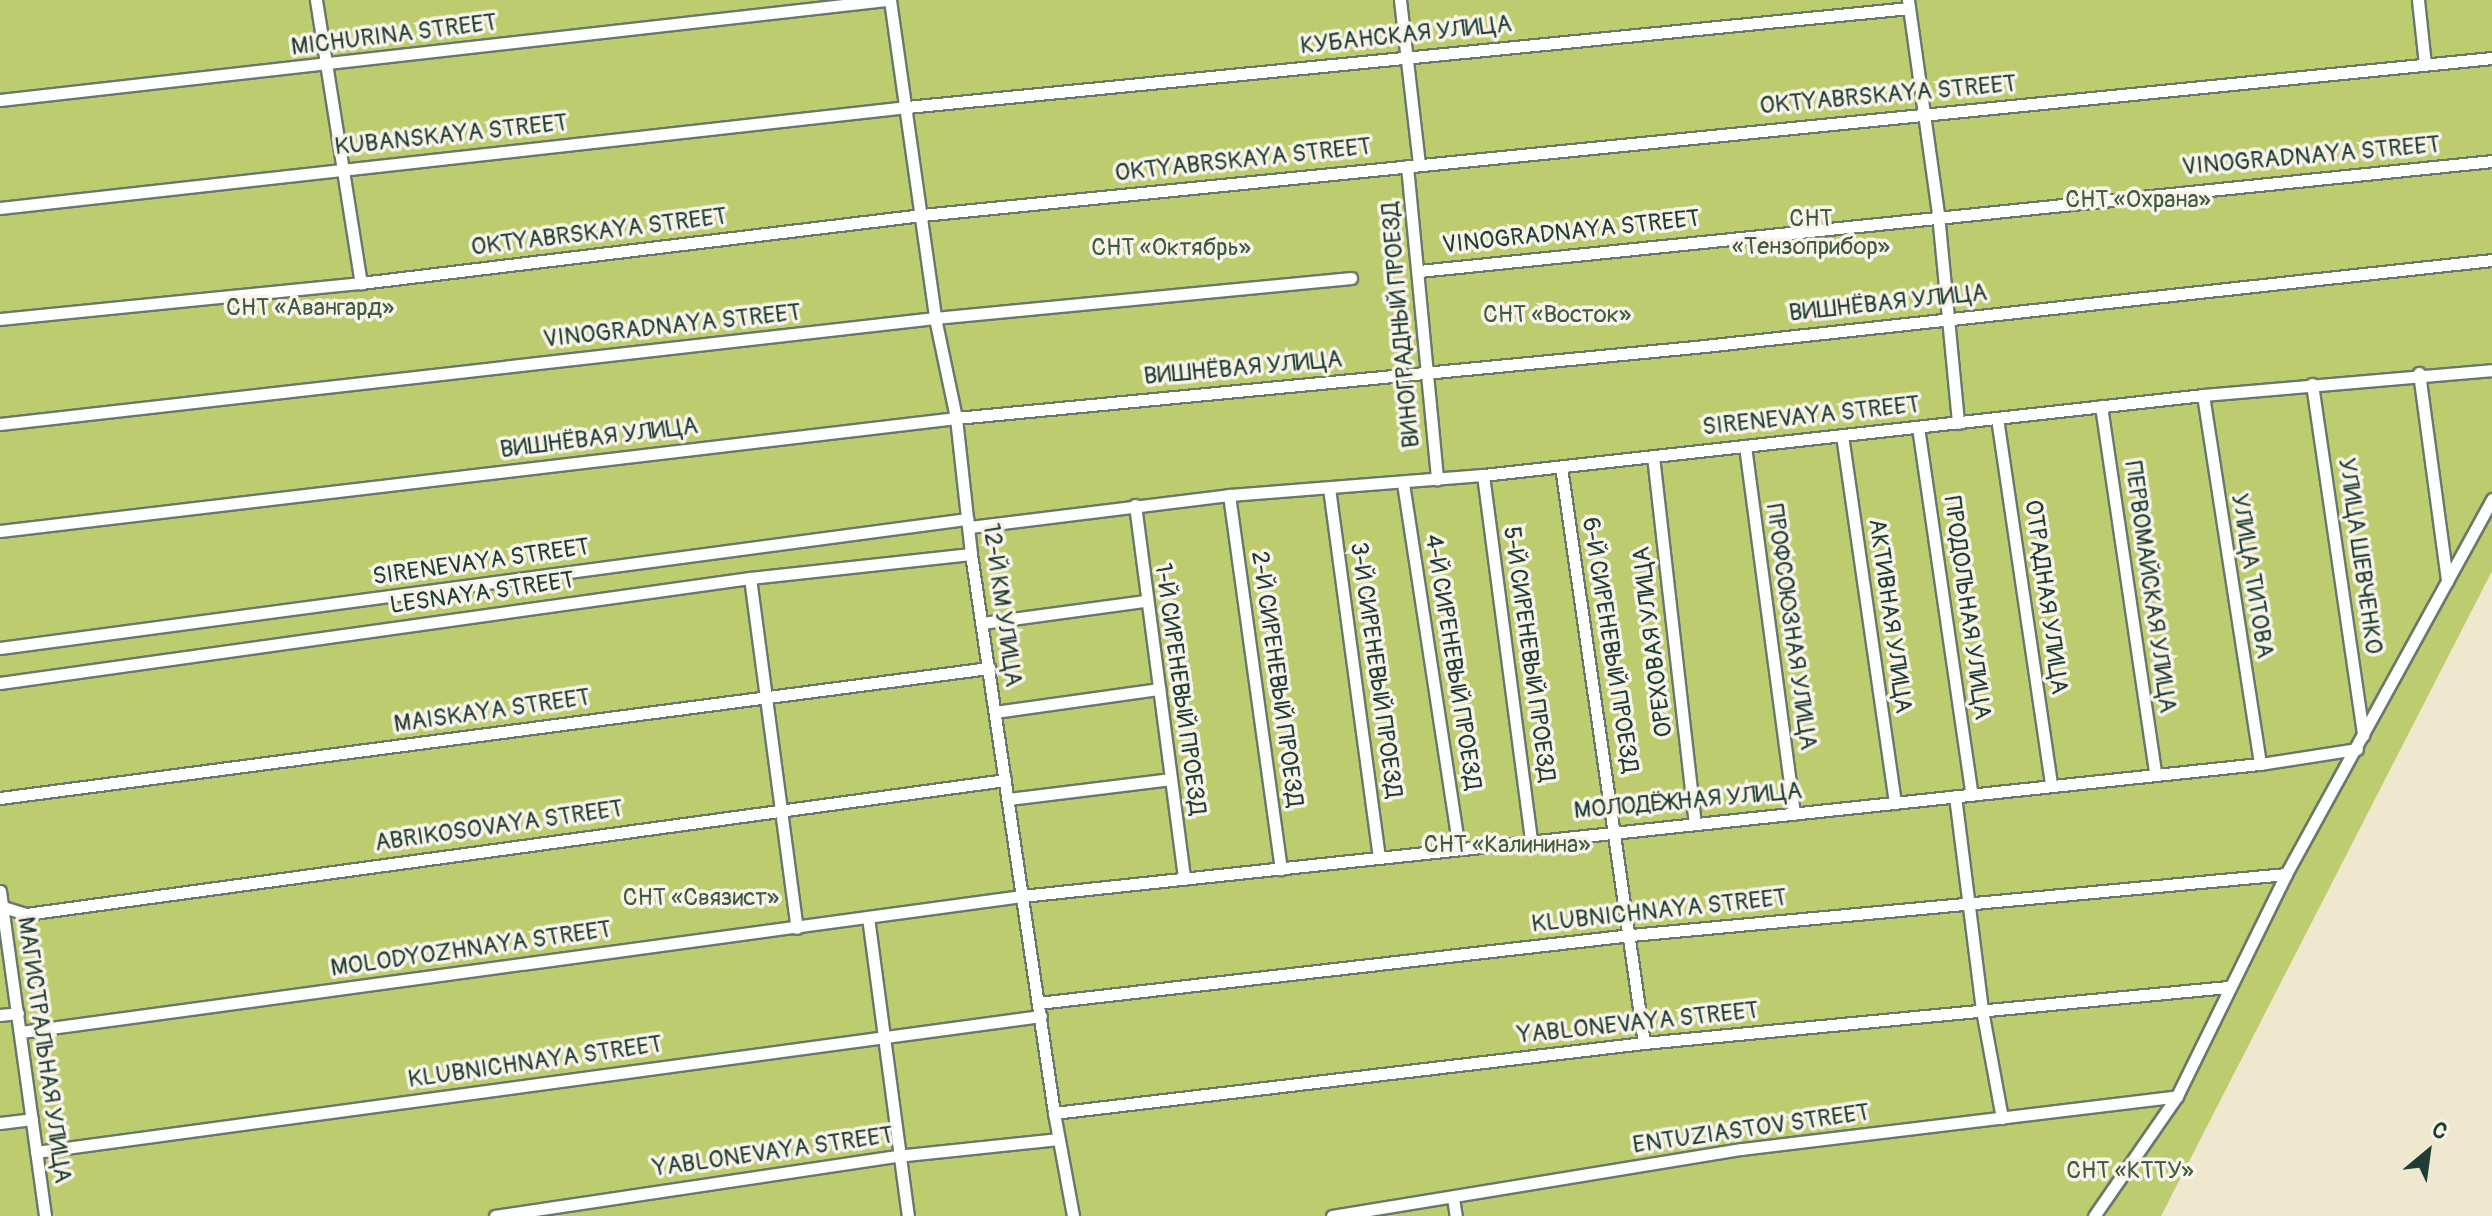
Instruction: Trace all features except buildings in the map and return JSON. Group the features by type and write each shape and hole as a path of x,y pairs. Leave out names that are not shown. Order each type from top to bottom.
{"street":[{"path":"316,0 361,283"},
{"name":"MICHURINA STREET","path":"0,100 325,66 889,0"},
{"name":"12-Й КМ УЛИЦА","path":"889,0 907,107 935,318 956,418 971,554 1058,1139 1073,1216"},
{"name":"ВИНОГРАДНЫЙ ПРОЕЗД","path":"1400,0 1437,480"},
{"path":"2418,0 2425,64"},
{"path":"1908,4 1938,214 1958,423"},
{"name":"КУБАНСКАЯ УЛИЦА","path":"907,107 1908,4"},
{"name":"OKTYABRSKAYA STREET","path":"0,319 361,283 922,215 2492,58"},
{"name":"KUBANSKAYA STREET","path":"0,208 907,107"},
{"name":"VINOGRADNAYA STREET","path":"1419,271 1938,214 2492,161"},
{"name":"ВИШНЁВАЯ УЛИЦА","path":"0,531 956,418 1429,373 2492,260"},
{"name":"VINOGRADNAYA STREET","path":"0,424 935,318 1351,278"},
{"name":"SIRENEVAYA STREET","path":"0,648 968,523 1229,495 1437,480 2419,373 2492,370"},
{"path":"2419,373 2447,581"},
{"name":"УЛИЦА ШЕВЧЕНКО","path":"2312,384 2363,735"},
{"name":"УЛИЦА ТИТОВА","path":"2203,395 2260,764"},
{"name":"ПЕРВОМАЙСКАЯ УЛИЦА","path":"2101,406 2155,773"},
{"name":"ОТРАДНАЯ УЛИЦА","path":"1997,418 2051,782"},
{"name":"ПРОДОЛЬНАЯ УЛИЦА","path":"1918,427 1972,795"},
{"name":"АКТИВНАЯ УЛИЦА","path":"1842,435 1895,803"},
{"name":"ПРОФСОЮЗНАЯ УЛИЦА","path":"1745,446 1794,814"},
{"name":"ОРЕХОВАЯ УЛИЦА","path":"1653,456 1695,823"},
{"name":"6-Й СИРЕНЕВЫЙ ПРОЕЗД","path":"1561,467 1616,830 1644,1043"},
{"name":"5-Й СИРЕНЕВЫЙ ПРОЕЗД","path":"1483,475 1531,839"},
{"name":"4-Й СИРЕНЕВЫЙ ПРОЕЗД","path":"1403,483 1459,848"},
{"name":"3-Й СИРЕНЕВЫЙ ПРОЕЗД","path":"1329,488 1379,857"},
{"name":"2-Й СИРЕНЕВЫЙ ПРОЕЗД","path":"1229,495 1281,869"},
{"path":"2094,1216 2177,1096 2286,874 2492,499"},
{"name":"1-Й СИРЕНЕВЫЙ ПРОЕЗД","path":"1135,505 1144,601 1184,879"},
{"name":"LESNAYA STREET","path":"0,683 750,578 971,554"},
{"path":"750,578 797,928"},
{"path":"982,623 1144,601"},
{"name":"MAISKAYA STREET","path":"0,798 989,668"},
{"path":"995,712 1159,689"},
{"name":"МОЛОДЁЖНАЯ УЛИЦА","path":"1022,896 1531,839 1972,795 2051,782 2260,764 2357,749"},
{"path":"1008,799 1170,779"},
{"name":"ABRIKOSOVAYA STREET","path":"1,906 26,914 1005,780"},
{"path":"1955,796 1982,1010 2002,1118"},
{"name":"KLUBNICHNAYA STREET","path":"1038,1003 1631,935 2286,874"},
{"name":"МАГИСТРАЛЬНАЯ УЛИЦА","path":"0,891 45,1216"},
{"name":"MOLODYOZHNAYA STREET","path":"21,1032 1022,896"},
{"path":"868,917 885,1036 897,1156 908,1216"},
{"name":"YABLONEVAYA STREET","path":"1054,1113 1644,1043 2228,987"},
{"path":"0,1015 18,1013"},
{"name":"KLUBNICHNAYA STREET","path":"36,1152 1041,1016"},
{"name":"ENTUZIASTOV STREET","path":"1332,1216 1742,1149 2177,1096"},
{"path":"0,1123 32,1119"},
{"name":"YABLONEVAYA STREET","path":"495,1216 897,1156 1058,1139"},
{"path":"1453,1198 1456,1216"}],"green space":[{"path":"0,0 2492,0 2492,571 2161,1216 0,1216"}],"park label":[{"name":"СНТ «Охрана»","path":"2138,200"},
{"name":"СНТ «Тензоприбор»","path":"1811,233"},
{"name":"СНТ «Октябрь»","path":"1171,248"},
{"name":"СНТ «Авангард»","path":"310,308"},
{"name":"СНТ «Восток»","path":"1557,315"},
{"name":"СНТ «Калинина»","path":"1507,845"},
{"name":"СНТ «Связист»","path":"701,898"},
{"name":"СНТ «КТТУ»","path":"2130,1171"}]}
